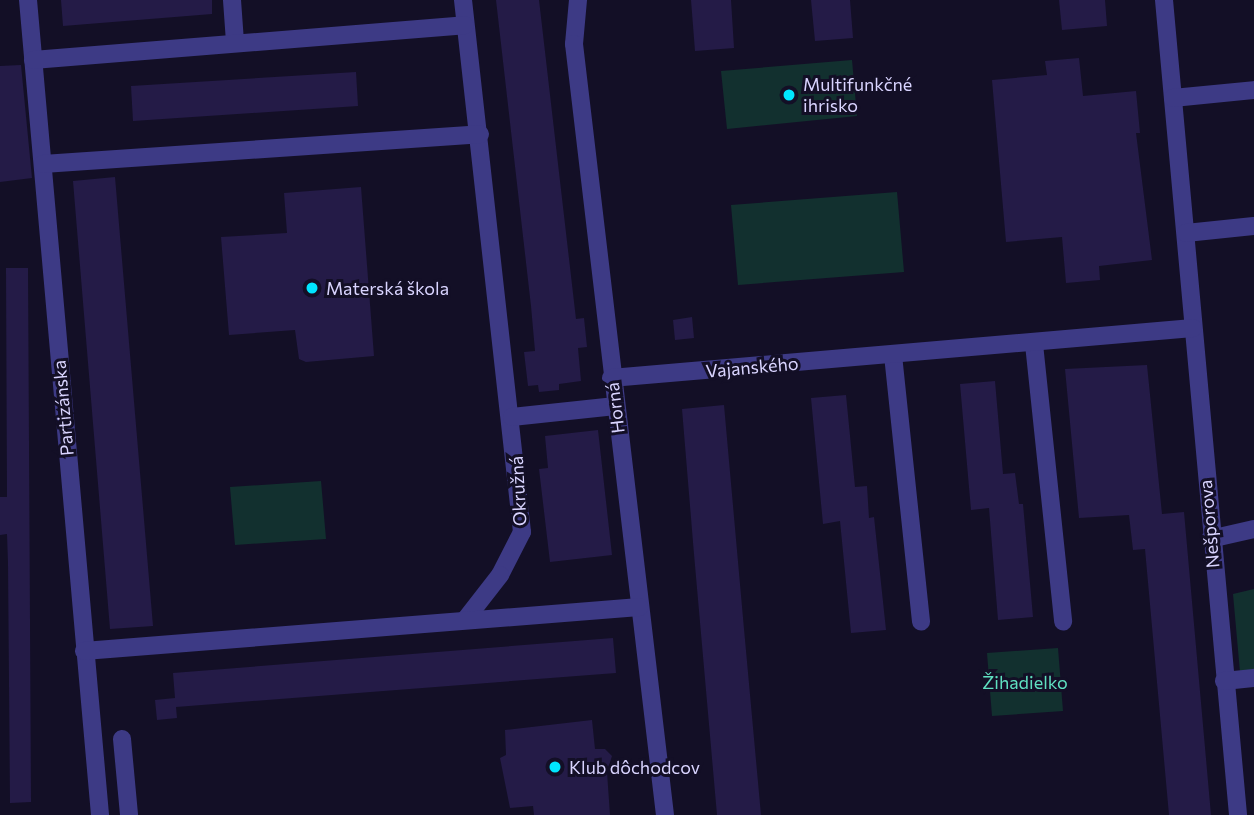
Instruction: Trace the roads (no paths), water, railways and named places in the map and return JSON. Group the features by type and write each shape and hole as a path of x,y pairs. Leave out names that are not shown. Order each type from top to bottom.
{"street":[{"name":"Partizánska","path":"28,0 100,815"},
{"path":"232,0 235,41"},
{"name":"Okružná","path":"463,0 512,417 522,532 499,575 465,620"},
{"name":"Horná","path":"578,0 574,44 611,378 665,815"},
{"name":"Nešporova","path":"1164,0 1186,233 1210,539 1238,815"},
{"path":"33,60 235,41 465,25"},
{"path":"1173,98 1254,90"},
{"path":"43,164 480,134"},
{"path":"1186,233 1254,226"},
{"name":"Vajanského","path":"611,378 1034,344 1193,328"},
{"path":"1034,344 1063,621"},
{"path":"893,355 921,622"},
{"path":"512,417 615,406"},
{"path":"1210,539 1254,529"},
{"path":"84,650 639,607"},
{"path":"1224,681 1254,678"},
{"path":"122,739 129,815"}],"place":[{"name":"Multifunkčné ihrisko","path":"789,95"},
{"name":"Materská škola","path":"312,288"},
{"name":"Klub dôchodcov","path":"555,767"}],"park label":[{"name":"Žihadielko","path":"1025,682"}]}
